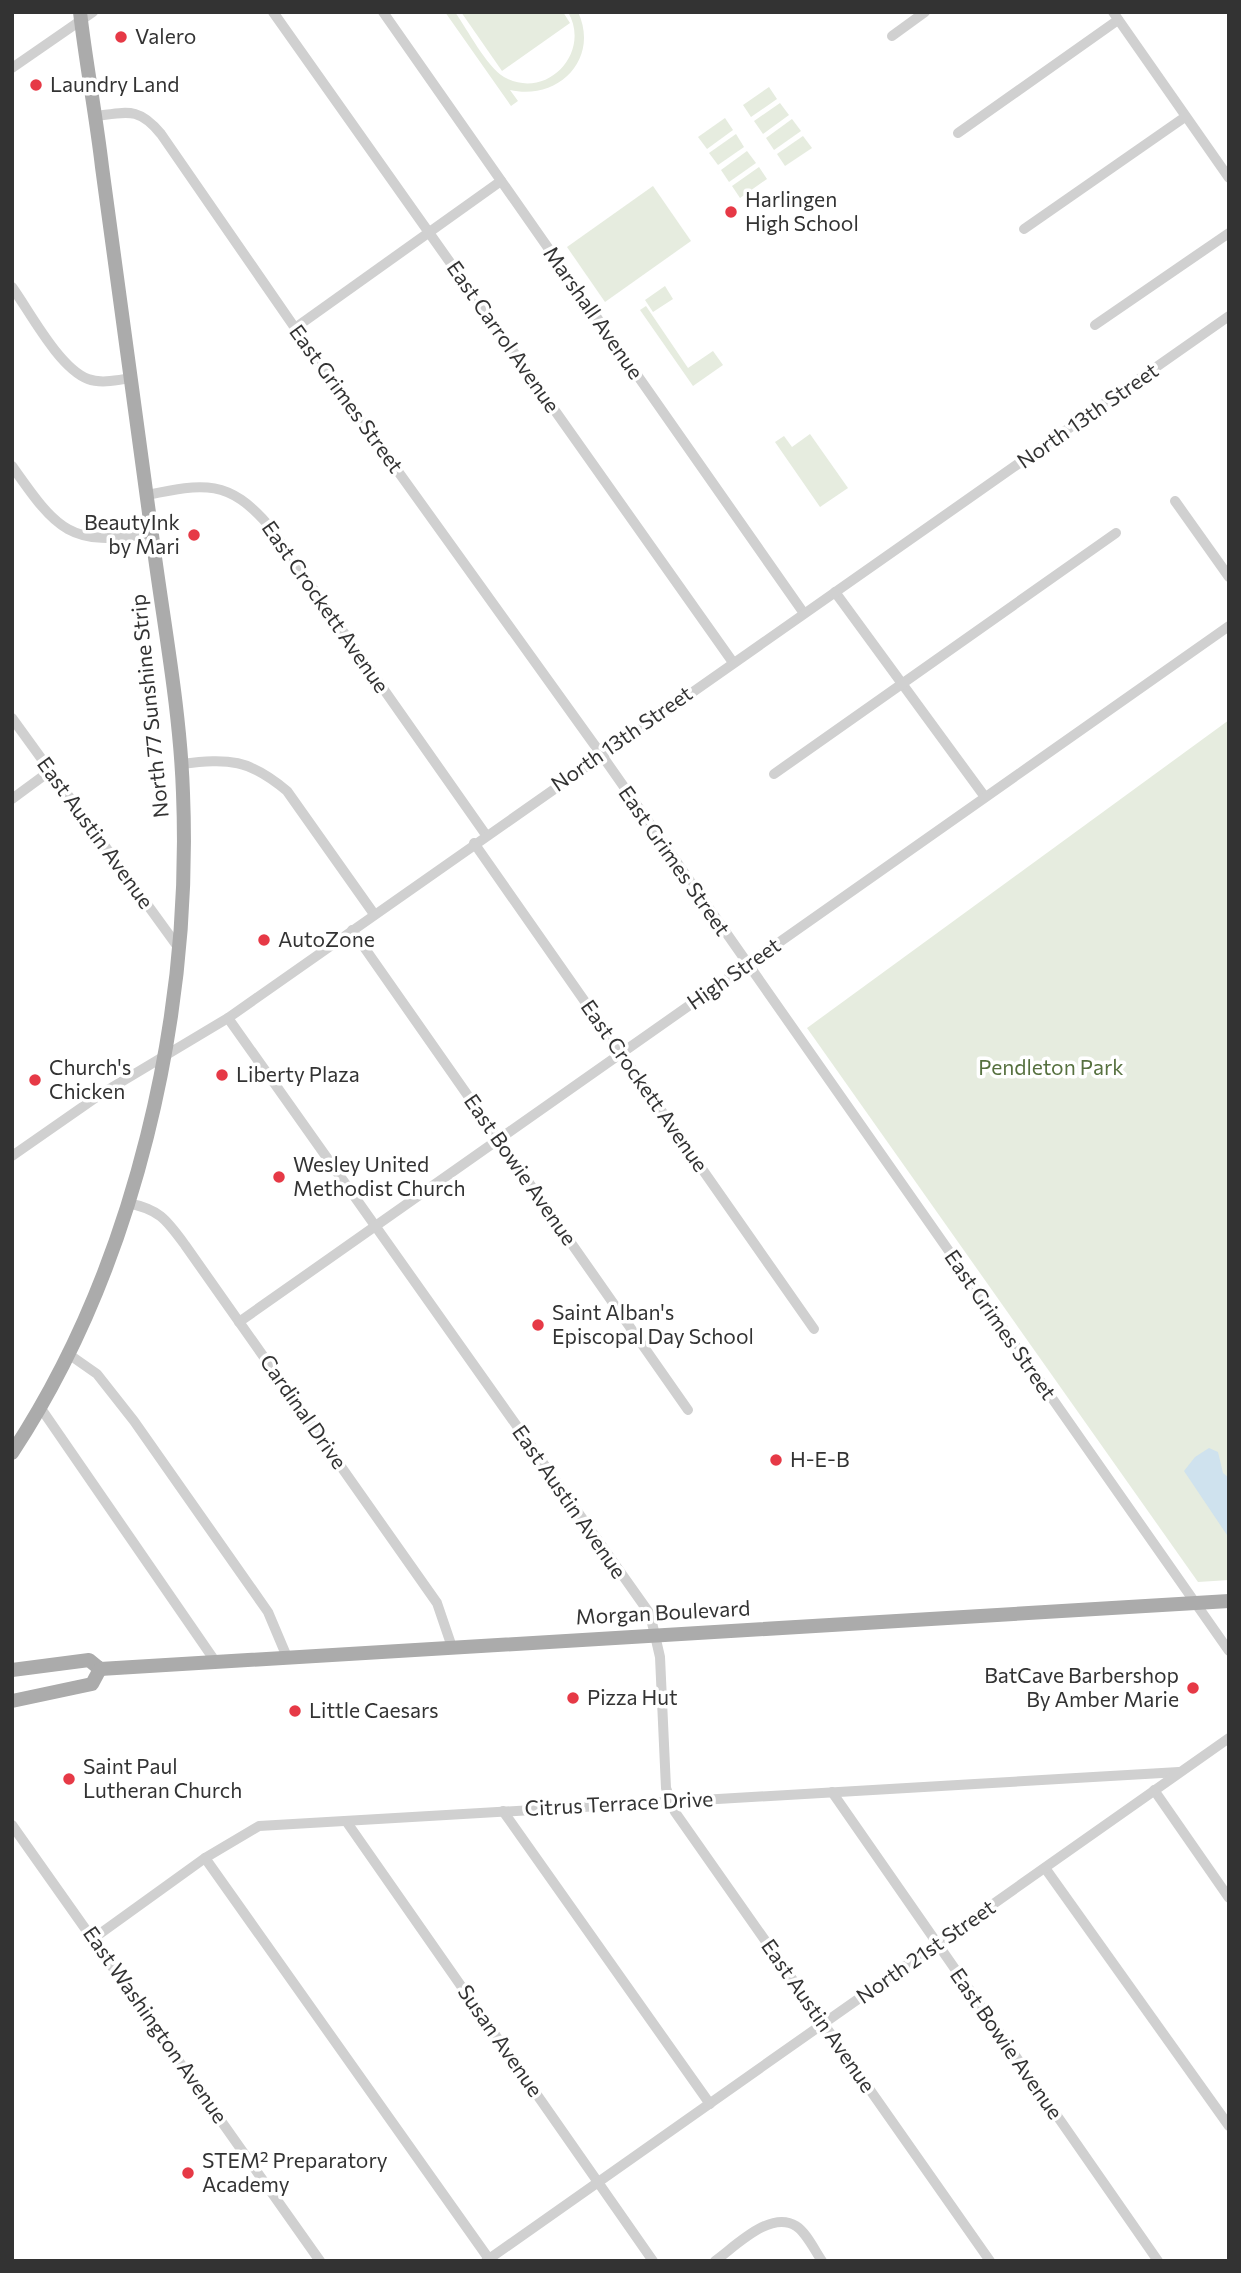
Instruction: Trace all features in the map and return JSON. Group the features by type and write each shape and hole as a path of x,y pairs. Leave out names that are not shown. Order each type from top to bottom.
{"main road":[{"name":"North 77 Sunshine Strip","path":"12,1453 40,1407 67,1353 104,1267 127,1203 165,1057 178,947 184,850 181,764 85,15"},
{"name":"Morgan Boulevard","path":"12,1670 89,1660 100,1670 1229,1601"},
{"name":"Morgan Boulevard","path":"12,1701 92,1684 100,1670"}],"street":[{"name":"East Carrol Avenue","path":"273,12 733,661"},
{"name":"Marshall Avenue","path":"383,12 803,612"},
{"path":"892,36 925,12"},
{"path":"12,68 85,15"},
{"path":"958,133 1116,16 1229,178"},
{"name":"East Grimes Street","path":"96,116 131,112 149,119 295,328 601,754 746,965 1229,1651"},
{"path":"1024,229 1185,117"},
{"path":"295,328 501,181"},
{"path":"1095,325 1229,233"},
{"path":"12,287 58,352 76,372 89,380 131,379"},
{"name":"North 13th Street","path":"12,1156 101,1094 228,1018 733,661 1229,316"},
{"path":"12,466 45,513 59,526 92,538 116,540 151,533"},
{"name":"East Crockett Avenue","path":"147,495 192,486 222,489 249,502 269,526 486,835"},
{"path":"1175,501 1229,577"},
{"path":"774,774 1116,533"},
{"path":"835,592 985,797"},
{"name":"High Street","path":"239,1322 1229,626"},
{"name":"East Austin Avenue","path":"12,718 178,947"},
{"path":"181,764 233,760 253,766 269,776 286,791 374,914"},
{"path":"12,799 50,771"},
{"name":"East Crockett Avenue","path":"474,843 814,1329"},
{"name":"East Bowie Avenue","path":"352,930 688,1410"},
{"name":"East Austin Avenue","path":"228,1018 650,1614 660,1657 666,1788 670,1801 990,2261"},
{"name":"Cardinal Drive","path":"127,1203 149,1207 162,1216 437,1603 453,1647"},
{"path":"67,1353 97,1374 134,1421 268,1612 287,1657"},
{"path":"40,1407 215,1661"},
{"name":"North 21st Street","path":"487,2260 1229,1738"},
{"name":"Citrus Terrace Drive","path":"94,1938 205,1858 259,1826 1179,1772"},
{"path":"1154,1790 1229,1898"},
{"name":"East Bowie Avenue","path":"832,1792 1158,2261"},
{"path":"503,1811 709,2104"},
{"name":"Susan Avenue","path":"346,1821 653,2261"},
{"name":"East Washington Avenue","path":"12,1825 320,2261"},
{"path":"205,1858 487,2260"},
{"path":"1045,1868 1229,2126"},
{"path":"715,2261 770,2223 782,2221 798,2226 822,2261"}],"green space":[{"path":"445,12 455,12 484,57 504,77 520,83 535,83 549,78 561,69 569,57 574,43 574,28 568,12 578,12 583,29 583,46 579,60 570,73 558,83 528,92 510,90 518,101 511,106"},
{"path":"461,12 563,12 570,23 502,71"},
{"path":"769,87 777,99 751,117 743,105"},
{"path":"780,103 789,115 763,134 754,121"},
{"path":"725,118 733,130 707,149 698,137"},
{"path":"792,119 801,131 774,150 766,138"},
{"path":"736,134 744,147 718,165 709,153"},
{"path":"803,136 812,148 785,166 777,154"},
{"path":"747,151 756,163 729,182 721,170"},
{"path":"759,167 767,179 740,198 732,186"},
{"path":"653,186 691,241 605,302 567,247"},
{"path":"665,286 673,299 653,312 645,300"},
{"path":"646,306 688,368 713,351 723,365 693,386 640,310"},
{"path":"810,434 848,488 820,507 775,442 784,436 792,447"},
{"name":"Pendleton Park","path":"1229,720 1229,1580 1198,1582 807,1028"}],"water":[{"path":"1209,1448 1218,1452 1223,1473 1229,1478 1229,1538 1184,1471 1195,1457"}],"place":[{"name":"Valero","path":"121,37"},
{"name":"Laundry Land","path":"36,85"},
{"name":"Harlingen High School","path":"731,212"},
{"name":"BeautyInk by Mari","path":"194,535"},
{"name":"AutoZone","path":"264,940"},
{"name":"Liberty Plaza","path":"222,1075"},
{"name":"Church's Chicken","path":"35,1080"},
{"name":"Wesley United Methodist Church","path":"279,1177"},
{"name":"Saint Alban's Episcopal Day School","path":"538,1325"},
{"name":"H-E-B","path":"776,1460"},
{"name":"BatCave Barbershop By Amber Marie","path":"1193,1688"},
{"name":"Pizza Hut","path":"573,1698"},
{"name":"Little Caesars","path":"295,1711"},
{"name":"Saint Paul Lutheran Church","path":"69,1779"},
{"name":"STEM² Preparatory Academy","path":"188,2173"}]}
